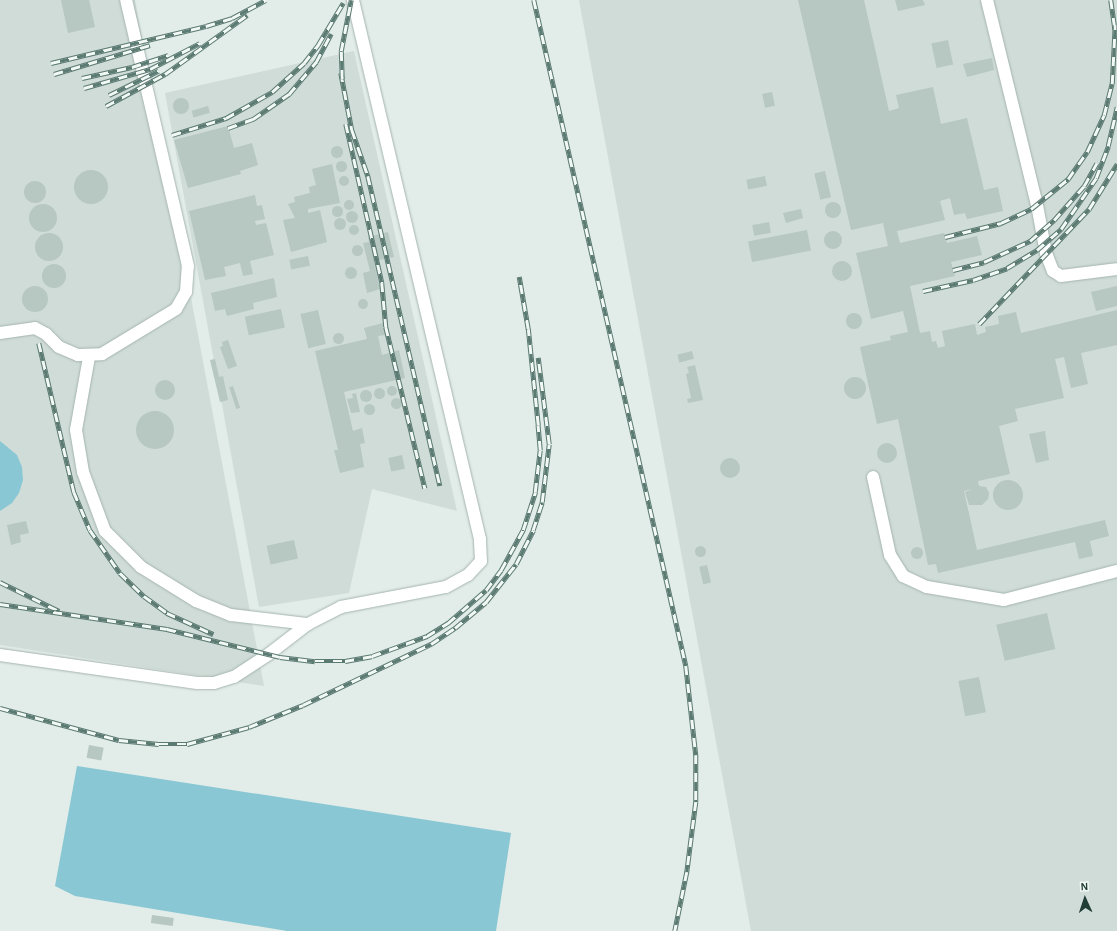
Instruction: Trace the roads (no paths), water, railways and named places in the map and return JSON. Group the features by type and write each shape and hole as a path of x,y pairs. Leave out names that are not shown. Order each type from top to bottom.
{"street":[{"path":"0,333 35,328 46,334 59,346 78,355 89,357 102,354 145,331 176,309 186,292 188,266 126,0"},
{"path":"0,655 197,683 214,683 234,676 252,665 308,624 341,607 446,586 468,575 481,561 480,539 353,0"},
{"path":"987,0 1037,205 1045,249 1053,271 1061,276 1117,269"},
{"path":"89,357 76,430 84,472 105,531 141,567 196,602 231,615 308,624"},
{"path":"873,476 890,555 903,576 927,587 1004,600 1117,571"}],"water":[{"path":"0,441 17,455 22,467 23,480 19,493 12,503 0,511"},
{"path":"77,766 511,833 496,931 287,931 75,896 55,886"}],"railway":[{"path":"51,63 206,26 232,18 266,0"},
{"path":"342,79 341,51 351,0"},
{"path":"534,0 686,666 696,755 696,802 687,872 675,931"},
{"path":"1111,0 1115,30"},
{"path":"172,135 226,118 272,92 304,63 318,45 343,3"},
{"path":"106,106 165,74 247,15"},
{"path":"945,237 1001,223 1031,209 1068,179 1087,152 1104,115 1112,84 1115,25"},
{"path":"228,128 253,119 289,94 316,62 331,34"},
{"path":"84,88 150,69 200,43"},
{"path":"54,74 150,45"},
{"path":"82,78 132,67 168,55"},
{"path":"109,95 158,71"},
{"path":"341,73 352,130 368,176 440,486"},
{"path":"923,291 973,280 1007,268 1037,250 1061,229 1096,178 1108,146 1117,107"},
{"path":"346,124 382,283 386,327 425,488"},
{"path":"953,270 984,262 1030,241 1054,220 1084,186 1097,163"},
{"path":"979,324 1089,209 1117,164"},
{"path":"0,604 167,629 280,657 315,661 345,661 372,656 427,636 448,623 486,590 501,570 523,530 535,492 540,450 528,329 519,277"},
{"path":"39,343 74,492 90,530 120,573 144,596 167,613 213,634"},
{"path":"0,708 119,740 159,744 187,744 249,727 303,705 431,644 455,628 486,602 516,564 533,530 542,502 549,444 538,358"},
{"path":"0,582 59,611"}]}
